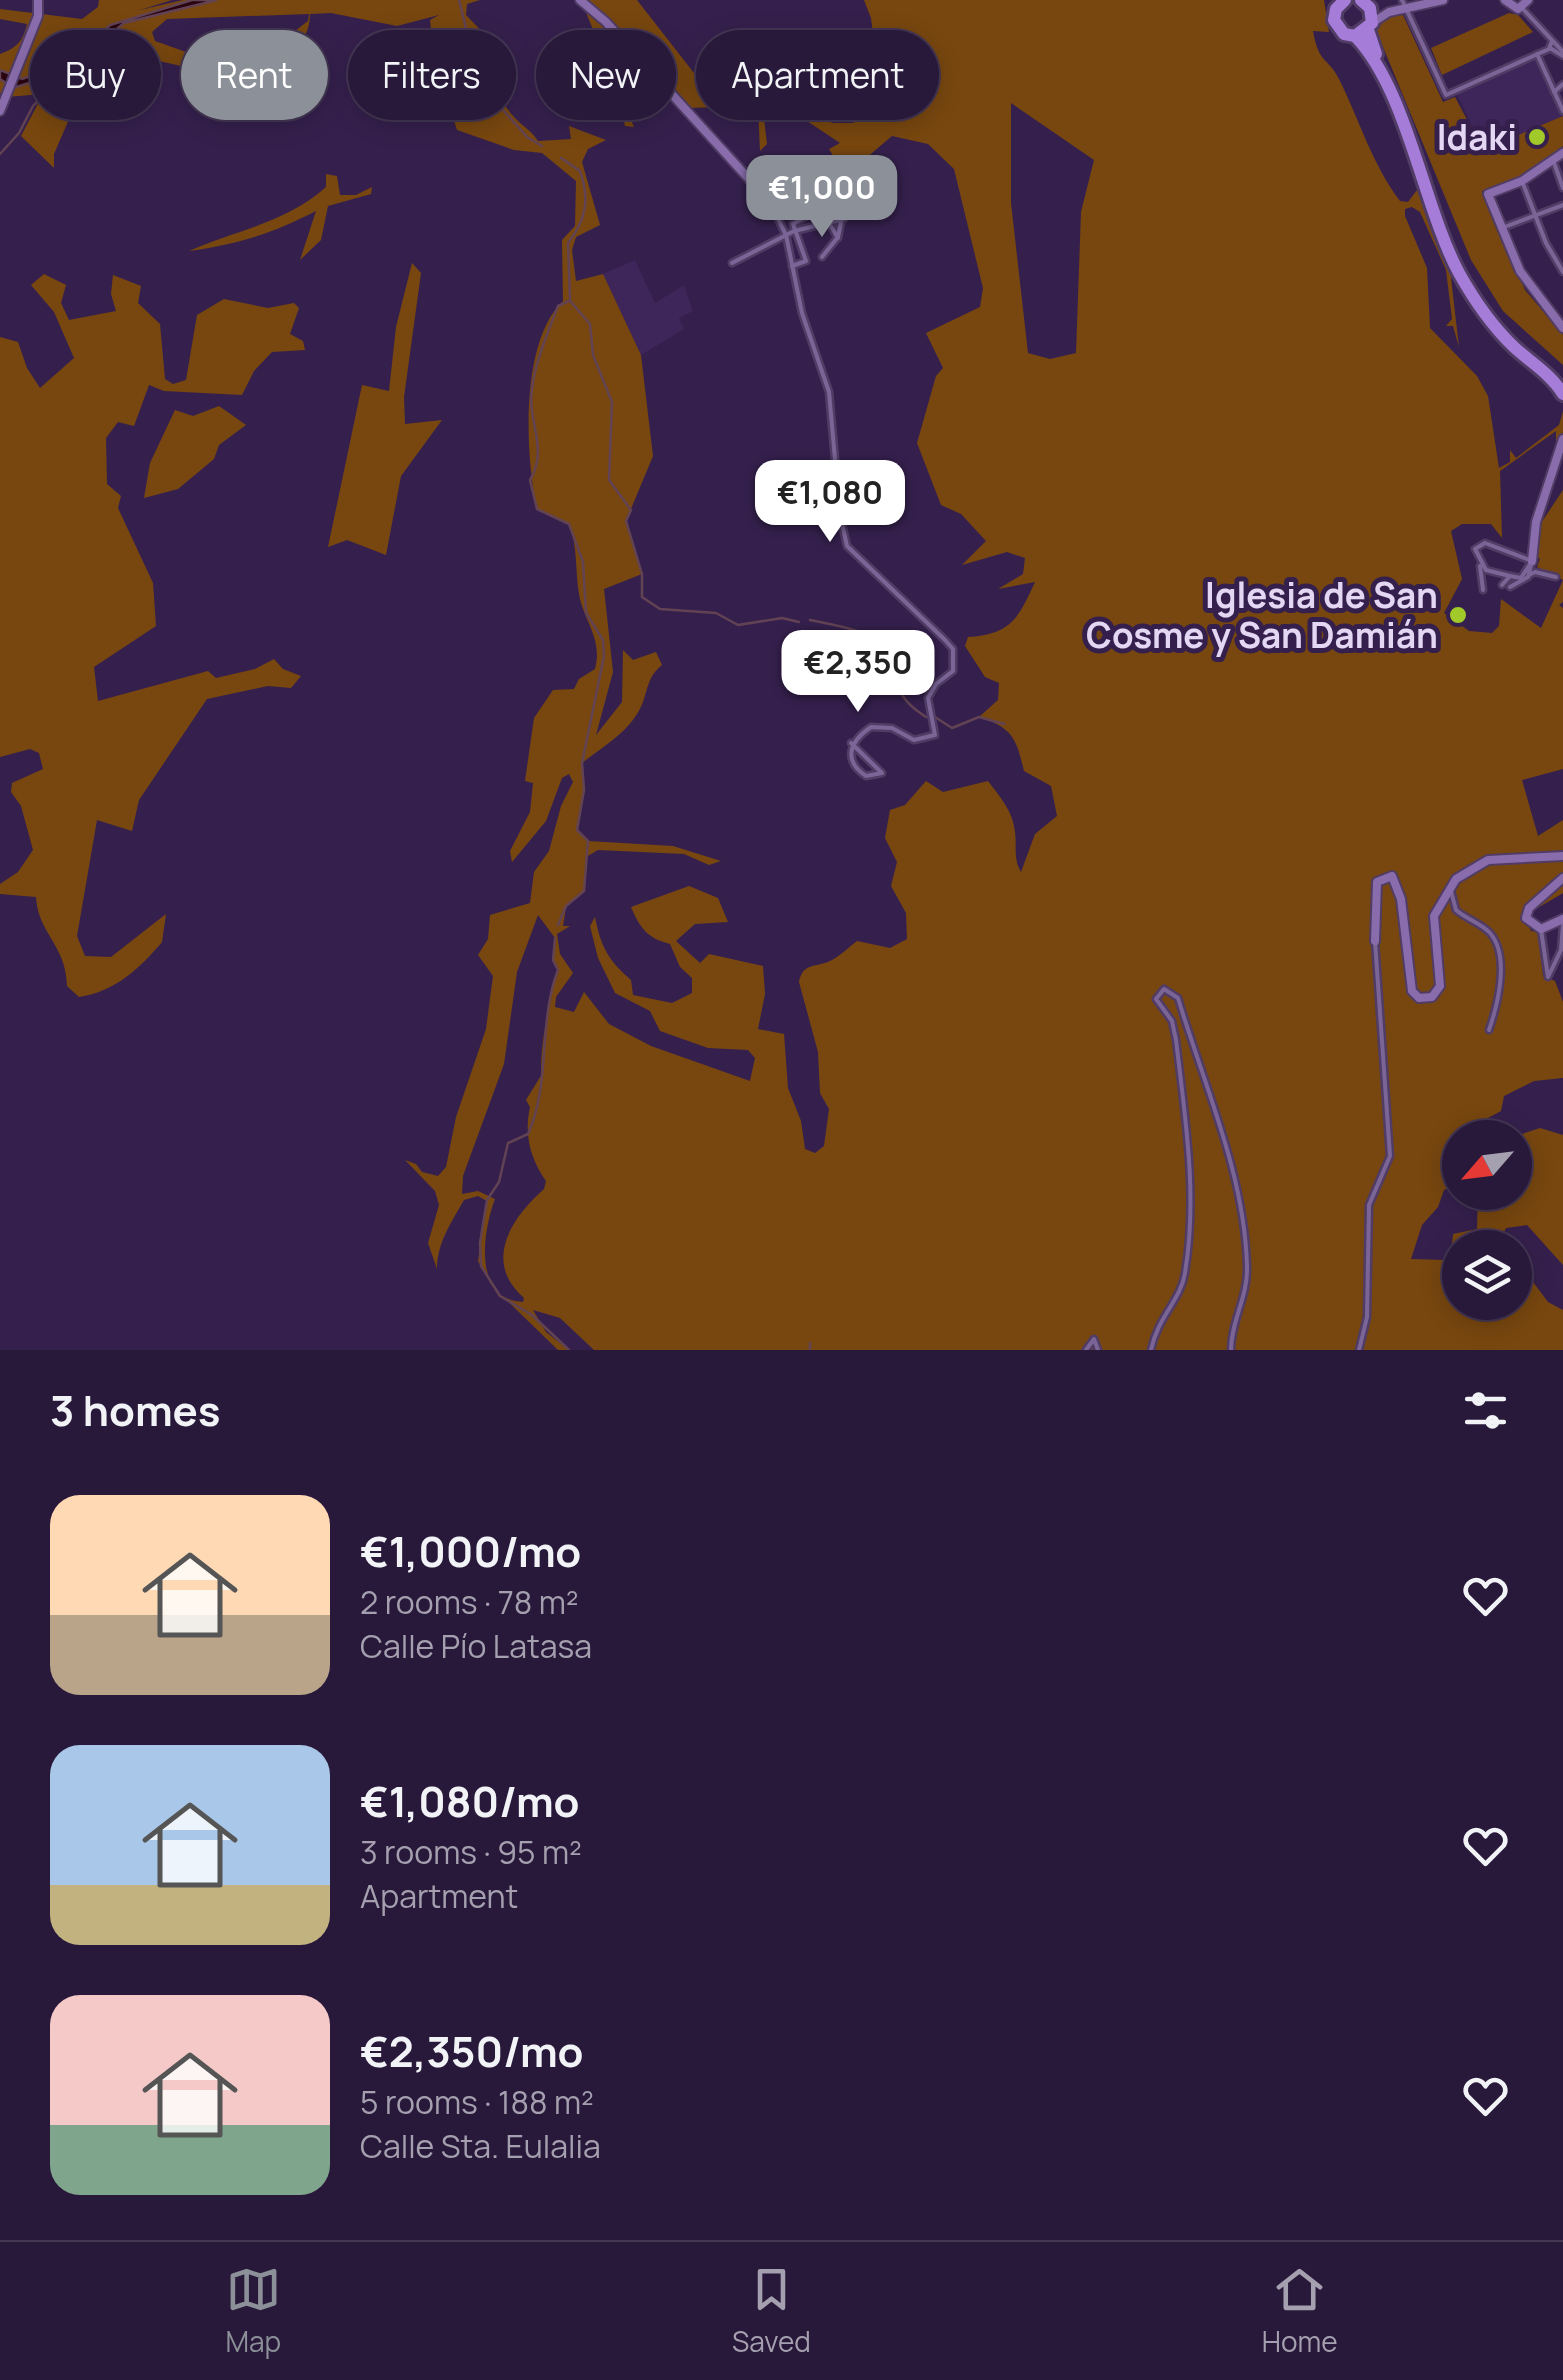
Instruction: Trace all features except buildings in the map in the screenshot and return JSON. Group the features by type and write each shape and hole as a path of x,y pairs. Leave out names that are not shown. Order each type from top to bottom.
{"highway":[{"path":"1339,3 1339,30 1365,19"},
{"path":"1365,19 1445,228 1476,292 1519,344 1563,379"},
{"path":"1365,19 1372,60 1442,236 1475,300 1503,335 1563,394"}],"street":[{"path":"580,0 606,22 771,206 786,235 802,313 829,392 840,515 847,546 945,640 954,655 953,670 928,698 935,734 914,740 892,728 871,727 851,743 849,750 858,771 866,776 882,773 851,743"},
{"path":"1365,19 1404,4 1442,0"},
{"path":"1505,0 1510,8 1522,8 1563,54"},
{"path":"1522,8 1528,0"},
{"path":"0,111 41,2"},
{"path":"1404,4 1446,95 1550,48 1552,41"},
{"path":"1550,48 1563,54"},
{"path":"1537,54 1563,111"},
{"path":"1554,92 1563,84"},
{"path":"1563,153 1522,180 1488,194 1532,292 1563,328"},
{"path":"791,177 806,160 812,161"},
{"path":"1552,160 1563,188"},
{"path":"743,172 791,177 801,186 816,224"},
{"path":"1522,180 1563,272"},
{"path":"771,206 801,186"},
{"path":"822,256 838,238 848,188"},
{"path":"1502,228 1563,205"},
{"path":"792,266 806,262 793,224 805,217"},
{"path":"732,263 794,231 844,219"},
{"path":"828,223 838,238"},
{"path":"1510,587 1532,568 1536,522 1562,442"},
{"path":"1483,590 1477,547 1485,543 1556,576"},
{"path":"1490,554 1495,548"},
{"path":"1480,565 1518,580"},
{"path":"1518,580 1532,568"},
{"path":"1502,586 1510,576"},
{"path":"1359,1350 1367,1318 1370,1205 1390,1156 1375,941 1377,882 1392,876 1400,898 1412,992 1419,998 1432,997 1440,986 1434,916 1464,872 1488,860 1563,856"},
{"path":"1541,929 1548,977 1561,950 1563,922 1541,929 1528,922 1526,913 1563,878"},
{"path":"1451,886 1456,910 1490,933 1497,946 1500,959 1489,1030"},
{"path":"1151,1350 1164,1311 1182,1285 1192,1180 1176,1040 1172,1020 1156,999 1164,988 1178,998 1238,1201 1248,1274 1232,1328 1231,1350"},
{"path":"1086,1350 1094,1338 1098,1350"}],"shaded area":[{"path":"99,0 172,0 140,10 183,0 480,0 467,4 466,15 480,30 431,30 430,20 439,15 397,26 331,13 310,14 307,30 296,30 308,21 309,14 167,19 154,30 30,30 30,95 6,97 0,93 0,54 18,43 27,24 0,19 0,9 82,19 98,7"},
{"path":"192,0 217,0 105,30"},
{"path":"581,0 637,0 660,30 593,30"},
{"path":"864,0 1324,0 1329,32 1313,31 1318,50 1339,79 1390,187 1400,201 1408,202 1417,190 1455,278 1451,278 1459,347 1453,326 1446,326 1452,319 1446,270 1420,212 1412,207 1405,209 1427,268 1430,328 1477,376 1488,396 1499,468 1510,462 1510,450 1516,458 1559,425 1563,411 1563,432 1556,449 1556,431 1500,471 1502,538 1491,524 1462,524 1451,531 1462,579 1444,613 1469,631 1492,633 1499,626 1501,599 1541,628 1563,580 1563,602 1559,605 1563,608 1563,769 1522,780 1538,836 1563,820 1563,893 1524,916 1531,931 1538,932 1543,976 1555,981 1563,1002 1563,1078 1534,1081 1504,1096 1501,1111 1484,1120 1442,1120 1442,1196 1438,1207 1422,1225 1411,1259 1442,1260 1442,1320 1532,1320 1532,1281 1548,1302 1563,1310 1563,1350 594,1350 560,1318 533,1310 546,1332 569,1350 558,1350 496,1290 523,1302 505,1270 503,1256 512,1227 544,1189 546,1181 530,1146 530,1107 526,1100 542,1074 546,1022 558,970 553,960 555,938 538,915 517,972 504,1064 463,1176 462,1194 478,1191 495,1199 487,1228 485,1261 495,1289 478,1261 487,1201 478,1196 464,1200 454,1217 442,1242 437,1269 428,1243 439,1205 435,1191 405,1160 416,1164 422,1172 438,1176 446,1167 456,1117 486,1029 493,976 478,955 488,939 490,915 530,903 534,872 549,851 561,806 573,782 569,774 562,778 546,821 512,862 510,851 530,812 533,783 525,781 534,718 553,690 574,689 579,679 595,669 597,658 595,639 581,604 569,524 537,509 530,459 533,370 549,319 563,301 562,240 575,226 576,181 542,153 514,150 457,130 454,120 516,119 538,141 571,139 569,126 606,140 588,149 582,162 600,225 576,237 572,250 576,281 603,274 641,355 653,456 626,521 642,574 604,589 613,672 596,735 622,702 623,650 633,660 656,652 662,665 652,676 632,722 582,763 584,790 577,830 588,841 673,846 721,861 709,865 684,854 598,850 586,857 584,891 566,907 563,926 570,926 557,934 560,954 573,973 556,997 555,1007 574,1012 584,992 609,1024 651,1046 750,1081 755,1058 748,1050 708,1048 660,1031 650,1011 615,993 598,958 590,926 595,917 603,945 631,980 633,995 672,1003 692,993 692,978 680,967 670,944 645,931 631,907 689,886 718,898 728,922 695,924 676,941 700,963 709,954 763,966 765,994 758,1029 784,1034 788,1088 801,1121 805,1149 815,1153 824,1146 829,1109 820,1093 818,1052 799,982 807,968 833,959 857,941 890,948 907,939 906,913 891,886 897,862 885,838 890,810 905,805 926,781 943,792 988,781 1012,817 1021,872 1035,834 1057,816 1051,786 1024,771 1015,742 1006,730 979,717 998,700 999,683 985,677 965,646 968,637 994,632 1011,622 1035,582 998,589 1023,574 1025,558 1007,552 962,565 986,541 961,514 941,505 917,443 936,376 943,368 926,333 980,307 983,288 954,169 928,144 892,136 865,159 858,178 838,164 829,149 840,143 803,120 939,120 939,30 873,30","holes":["1011,103 1094,160 1081,212 1076,353 1050,359 1028,353 1011,203"]},
{"path":"1509,13 1518,15 1533,32 1442,75 1431,48"},
{"path":"1403,15 1443,102 1455,97 1483,150 1563,116 1563,146 1520,177 1482,191 1525,290 1563,335 1563,365 1503,311 1471,260 1376,30 1387,17"},
{"path":"161,43 181,50 181,66 161,61"},
{"path":"676,50 696,76 696,108 687,108 676,98"},
{"path":"1537,59 1563,116 1483,150 1457,94"},
{"path":"0,70 22,79 30,76 30,83 13,88 0,79"},
{"path":"30,119 69,120 54,154 54,168 21,136"},
{"path":"759,120 764,120 767,144 760,151"},
{"path":"326,174 337,176 340,195 356,195 372,187 371,194 328,206 321,240 300,260 316,211 254,237 189,251 294,209 326,187"},
{"path":"635,260 655,303 684,285 693,311 679,318 684,329 641,355 603,274"},
{"path":"412,263 421,273 404,397 405,424 442,420 401,476 386,555 347,540 328,547 362,385 389,391 396,327"},
{"path":"44,274 66,285 61,303 69,320 116,311 111,294 113,275 141,286 138,303 160,324 165,379 173,384 186,380 197,315 224,299 268,308 294,303 299,308 290,334 303,341 305,350 272,352 254,371 242,395 164,391 149,385 134,426 118,422 106,438 107,484 121,496 118,508 153,583 156,626 94,667 98,701 208,671 216,678 255,669 274,659 283,669 301,676 291,688 268,686 207,699 139,800 132,831 97,820 77,936 85,956 111,957 166,914 162,942 145,960 116,984 79,997 67,986 62,960 42,921 36,897 0,894 0,884 18,872 33,850 21,806 11,792 12,783 43,769 39,753 30,749 0,757 0,337 18,342 27,368 40,388 74,358 54,312 31,285"},
{"path":"219,406 246,425 219,445 214,459 178,489 144,498 150,463 175,410 193,416"},
{"path":"1563,490 1563,580 1537,567 1540,559 1536,556 1541,523"},
{"path":"1540,1128 1563,1135 1563,1265 1527,1225 1472,1230 1477,1229 1478,1210 1532,1210 1532,1131"}],"waterway":[{"path":"459,0 477,72 489,94 527,137 542,146"},
{"path":"0,154 19,133 30,112"},
{"path":"561,158 580,171 585,191 582,217 568,243 570,300"},
{"path":"558,925 566,906 584,891 588,841 577,830 584,790 582,763 604,656 603,640 586,613 583,562 569,524 537,509 530,480 538,457 531,401 534,379 558,306 569,301"},
{"path":"571,302 590,324 593,355 612,402 609,480 631,510 626,521 642,574 642,597 660,609 716,613 738,625 782,618 799,622"},
{"path":"810,620 854,630 884,645 896,662 905,699 926,717"},
{"path":"935,717 952,728 979,717 1004,724"},
{"path":"555,938 553,960 558,970 548,1010 540,1094 528,1134 508,1143 499,1182 487,1200 480,1243 481,1266 500,1296 532,1315 569,1350"},
{"path":"810,1343 810,1350"}],"place":[{"name":"Idaki","path":"1537,137"},
{"name":"Iglesia de San Cosme y San Damián","path":"1458,615"}]}
